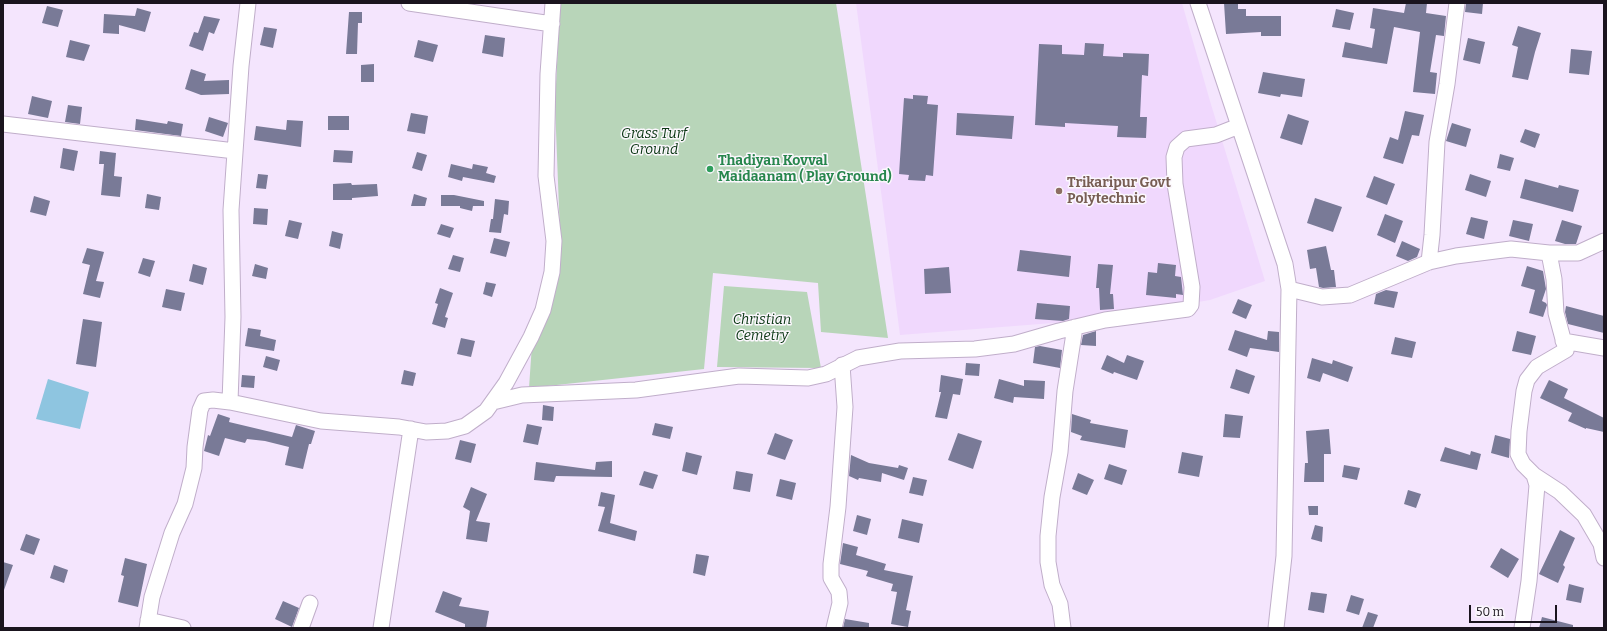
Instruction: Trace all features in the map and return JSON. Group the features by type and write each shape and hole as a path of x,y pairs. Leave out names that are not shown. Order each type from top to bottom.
{"street":[{"path":"230,402 233,317 231,210 241,66 248,3"},
{"path":"409,3 552,24"},
{"path":"183,628 147,624 152,597 172,533 185,504 194,468 200,410 204,401 213,400 230,402 321,421 411,429 426,432 447,431 465,426 486,411 493,402 531,337 543,310 552,272 554,241 546,176 548,74 553,3"},
{"path":"1198,3 1286,264 1289,289 1284,556 1276,628"},
{"path":"1429,262 1437,142 1447,84 1457,3"},
{"path":"3,124 235,151"},
{"path":"493,402 522,395 636,390 739,376 808,378 826,374 858,358 900,351 975,349 1014,344 1105,320 1188,309 1191,305 1192,287 1175,184 1174,157 1177,148 1186,139 1216,134 1239,126"},
{"path":"1289,289 1322,298 1350,295 1429,262 1456,256 1511,249 1550,253 1578,253 1604,241"},
{"path":"1550,253 1554,279 1556,313 1566,350 1537,367 1527,380 1524,391 1519,431 1518,454 1523,464 1534,475 1560,492 1584,515 1601,544 1604,558"},
{"path":"1063,628 1060,604 1052,585 1048,562 1048,536 1052,497 1060,452 1065,391 1075,327"},
{"path":"1563,341 1604,348"},
{"path":"834,628 840,603 839,592 831,578 831,564 838,507 845,407 842,365"},
{"path":"380,628 411,429"},
{"path":"1522,628 1528,581 1536,485 1534,475"},
{"path":"301,628 310,603"}],"shaded area":[{"name":"Trikaripur Govt Polytechnic","path":"856,3 1182,3 1210,101 1265,281 1210,300 1091,320 900,335"}],"green space":[{"name":"Thadiyan Kovval Maidaanam ( Play Ground)","path":"560,3 836,3 888,338 821,332 818,283 713,273 704,369 529,388 532,344 560,234 555,105"},
{"name":"Christian Cemetry","path":"724,286 807,292 821,368 717,367"}],"water":[{"path":"48,379 89,392 80,429 36,419"}],"building":[{"path":"1224,3 1238,3 1238,9 1246,9 1246,16 1281,16 1281,36 1261,36 1261,32 1226,34"},
{"path":"1406,3 1427,3 1426,13 1446,16 1444,36 1436,35 1430,72 1437,73 1435,94 1413,92 1420,32 1394,27 1387,64 1342,57 1345,42 1372,48 1375,29 1370,28 1373,8 1404,13"},
{"path":"1466,3 1483,3 1482,14 1465,12"},
{"path":"47,6 63,10 58,27 42,23"},
{"path":"137,8 151,12 145,32 119,25 119,34 103,33 104,14 135,16"},
{"path":"1336,9 1354,13 1350,30 1332,27"},
{"path":"349,12 362,12 362,23 358,23 357,54 346,54"},
{"path":"204,16 220,19 214,34 209,32 203,51 189,46 194,32 198,33"},
{"path":"1518,26 1541,33 1528,80 1512,77 1518,47 1512,45"},
{"path":"264,27 277,29 273,48 260,45"},
{"path":"485,35 505,38 503,57 482,53"},
{"path":"1468,38 1485,42 1480,64 1463,60"},
{"path":"70,40 90,45 84,61 66,57"},
{"path":"418,40 438,45 433,62 414,57"},
{"path":"1085,43 1104,44 1103,56 1123,57 1123,53 1149,54 1148,76 1142,75 1140,117 1147,117 1146,138 1117,137 1118,126 1065,123 1065,127 1035,125 1039,44 1062,45 1062,54 1084,55"},
{"path":"1571,49 1592,51 1589,75 1569,73"},
{"path":"374,64 374,82 361,82 361,65"},
{"path":"191,69 206,74 204,81 229,80 229,94 201,95 185,89"},
{"path":"1263,72 1305,79 1302,97 1281,94 1280,97 1258,93"},
{"path":"913,95 928,96 927,104 938,105 933,176 926,175 925,181 908,180 909,175 899,174 904,98 913,99"},
{"path":"32,96 52,101 48,118 28,114"},
{"path":"68,105 82,107 80,124 65,122"},
{"path":"1405,111 1424,115 1419,136 1412,135 1403,164 1383,158 1390,137 1398,140"},
{"path":"411,113 428,116 425,134 407,131"},
{"path":"957,113 1014,116 1012,139 956,135"},
{"path":"1288,114 1309,121 1302,145 1280,138"},
{"path":"328,116 349,116 349,130 328,130"},
{"path":"209,117 228,123 223,137 205,131"},
{"path":"136,119 167,124 168,121 183,124 181,136 135,130"},
{"path":"287,120 303,121 301,147 254,140 256,126 286,130"},
{"path":"1452,123 1471,129 1466,147 1446,141"},
{"path":"1525,129 1540,134 1535,148 1520,142"},
{"path":"63,148 78,151 74,171 60,168"},
{"path":"334,150 353,151 352,163 333,162"},
{"path":"100,151 116,153 114,176 122,177 120,197 101,195 104,164 99,164"},
{"path":"417,152 427,155 422,171 412,168"},
{"path":"1500,154 1514,158 1510,171 1497,168"},
{"path":"451,164 472,169 473,164 488,167 486,173 496,176 494,183 463,177 462,181 448,177"},
{"path":"258,174 268,175 266,189 256,188"},
{"path":"1470,174 1491,181 1486,197 1465,190"},
{"path":"1374,176 1395,184 1387,205 1366,197"},
{"path":"1525,179 1558,188 1559,185 1579,190 1573,212 1520,198"},
{"path":"351,183 352,185 377,184 378,196 352,198 352,200 333,200 333,184"},
{"path":"147,194 161,197 159,210 145,208"},
{"path":"414,194 427,198 425,206 411,206"},
{"path":"441,195 454,195 484,201 484,206 473,206 472,211 460,208 460,206 441,206"},
{"path":"34,196 50,201 46,216 30,212"},
{"path":"1315,198 1342,207 1333,232 1307,223"},
{"path":"495,199 509,201 508,215 504,214 501,233 489,232 491,219 493,219"},
{"path":"254,208 268,209 267,225 253,224"},
{"path":"1385,214 1403,221 1395,243 1377,235"},
{"path":"1471,217 1488,221 1484,239 1466,234"},
{"path":"289,220 302,223 298,239 285,236"},
{"path":"1513,220 1533,224 1529,241 1509,236"},
{"path":"1562,220 1582,226 1576,244 1565,244 1555,241"},
{"path":"441,224 454,228 450,238 437,234"},
{"path":"332,231 343,234 340,249 329,246"},
{"path":"494,238 510,242 506,257 490,253"},
{"path":"1402,241 1420,249 1417,257 1408,261 1396,256"},
{"path":"1326,246 1331,270 1334,270 1336,287 1319,287 1316,268 1310,269 1307,250"},
{"path":"87,248 104,252 96,281 104,282 100,298 83,294 90,265 82,263"},
{"path":"1020,250 1071,256 1069,277 1017,271"},
{"path":"453,255 464,258 460,272 448,269"},
{"path":"143,258 155,261 150,277 138,273"},
{"path":"1158,263 1176,265 1175,276 1181,277 1183,295 1176,294 1176,298 1146,295 1148,272 1157,273"},
{"path":"193,264 207,268 203,285 189,281"},
{"path":"255,264 268,268 266,279 252,276"},
{"path":"1098,264 1113,265 1110,294 1113,294 1114,309 1100,310 1099,288 1096,288"},
{"path":"1527,266 1543,271 1546,289 1542,301 1547,305 1543,317 1529,313 1535,290 1521,286"},
{"path":"949,267 951,293 925,294 924,269"},
{"path":"486,282 496,284 492,297 483,294"},
{"path":"440,288 453,293 445,317 448,318 445,328 432,324 438,304 435,303"},
{"path":"166,289 185,293 181,311 162,307"},
{"path":"1386,290 1398,292 1394,308 1374,304 1376,294"},
{"path":"1238,299 1252,305 1246,319 1232,313"},
{"path":"1037,303 1070,306 1069,319 1063,321 1035,319"},
{"path":"1566,306 1604,316 1604,333 1568,324 1565,312"},
{"path":"83,319 102,322 96,367 76,364"},
{"path":"248,328 261,330 260,336 276,340 274,351 245,346"},
{"path":"1235,330 1267,340 1268,331 1279,332 1279,352 1250,348 1247,357 1228,350"},
{"path":"1096,331 1096,346 1081,345 1083,335"},
{"path":"1517,331 1536,336 1531,355 1512,351"},
{"path":"1395,337 1416,342 1412,358 1391,354"},
{"path":"461,338 475,341 471,357 457,354"},
{"path":"1040,346 1062,350 1060,368 1033,363 1035,347"},
{"path":"1107,355 1124,363 1127,355 1144,361 1137,380 1114,372 1113,374 1101,369"},
{"path":"266,356 280,360 277,371 263,367"},
{"path":"1312,358 1332,364 1333,360 1353,367 1348,382 1323,373 1320,382 1307,378"},
{"path":"966,363 980,364 979,376 965,375"},
{"path":"1236,369 1255,376 1249,394 1230,388"},
{"path":"404,370 416,373 413,386 401,384"},
{"path":"242,375 255,376 254,388 241,387"},
{"path":"941,375 963,379 960,395 953,394 947,419 935,417 941,392 939,392"},
{"path":"999,379 1024,386 1024,380 1045,381 1044,399 1014,397 1013,403 994,398"},
{"path":"1549,380 1568,389 1564,398 1604,418 1604,432 1586,429 1568,421 1572,413 1540,398"},
{"path":"543,405 554,407 553,421 542,420"},
{"path":"218,414 230,418 229,422 292,437 296,425 315,431 311,444 309,444 303,469 285,465 289,447 265,441 247,439 245,443 225,438 219,456 204,451 208,435 210,436"},
{"path":"1072,414 1091,420 1090,423 1128,430 1125,448 1080,440 1082,436 1071,432"},
{"path":"1225,414 1243,416 1240,438 1223,437"},
{"path":"655,423 673,427 670,439 652,435"},
{"path":"527,424 542,427 538,445 523,442"},
{"path":"1329,429 1331,454 1324,454 1324,482 1304,482 1305,463 1308,463 1306,431"},
{"path":"775,433 793,440 785,460 767,454"},
{"path":"958,433 982,441 973,469 948,460"},
{"path":"1495,435 1510,439 1509,458 1491,453"},
{"path":"460,440 476,444 471,463 455,459"},
{"path":"1445,447 1470,455 1471,451 1481,454 1477,470 1440,461"},
{"path":"686,452 702,456 697,475 682,471"},
{"path":"1182,452 1203,456 1199,477 1178,473"},
{"path":"851,455 869,463 898,468 899,465 908,468 904,480 882,473 881,482 859,478 858,480 849,476"},
{"path":"612,461 612,477 556,476 554,482 534,480 536,462 595,470 596,462"},
{"path":"1109,464 1127,470 1122,485 1104,479"},
{"path":"1344,465 1360,468 1357,480 1342,477"},
{"path":"644,471 658,475 653,489 639,485"},
{"path":"736,471 753,474 750,492 733,489"},
{"path":"1078,473 1094,480 1087,495 1072,489"},
{"path":"913,477 927,480 923,496 909,493"},
{"path":"780,479 796,483 792,500 776,496"},
{"path":"471,487 487,494 476,521 490,523 487,542 466,539 470,511 463,507"},
{"path":"1408,490 1421,494 1416,508 1404,504"},
{"path":"601,492 615,495 610,523 637,531 635,541 598,531 605,507 598,506"},
{"path":"1308,506 1318,506 1318,515 1309,515"},
{"path":"857,515 871,519 867,535 853,531"},
{"path":"902,519 923,524 919,543 898,538"},
{"path":"1315,525 1323,527 1322,542 1311,539"},
{"path":"1560,530 1575,538 1563,565 1565,567 1558,583 1539,574"},
{"path":"26,534 40,539 34,555 20,550"},
{"path":"843,543 858,547 856,555 886,564 884,570 913,576 906,610 911,611 908,627 891,624 897,592 891,591 893,584 866,576 868,571 840,564"},
{"path":"1501,548 1519,559 1508,578 1490,567"},
{"path":"696,554 709,556 705,576 693,573"},
{"path":"125,558 147,564 138,607 118,602 124,576 121,575"},
{"path":"3,562 13,565 4,590 3,590"},
{"path":"54,565 68,570 64,583 50,578"},
{"path":"1569,584 1584,588 1581,603 1566,600"},
{"path":"443,591 462,598 459,606 489,611 486,628 465,628 465,624 435,612"},
{"path":"1311,592 1327,594 1324,613 1308,610"},
{"path":"1351,595 1364,599 1359,615 1346,611"},
{"path":"283,601 299,608 292,627 275,619"},
{"path":"1368,612 1378,615 1373,628 1362,628"},
{"path":"1542,617 1573,625 1573,628 1539,628"},
{"path":"845,619 869,623 869,628 843,628"}],"place":[{"name":"Thadiyan Kovval Maidaanam ( Play Ground)","path":"710,169"},
{"name":"Trikaripur Govt Polytechnic","path":"1059,191"}],"park label":[{"name":"Grass Turf Ground","path":"654,142"}]}
